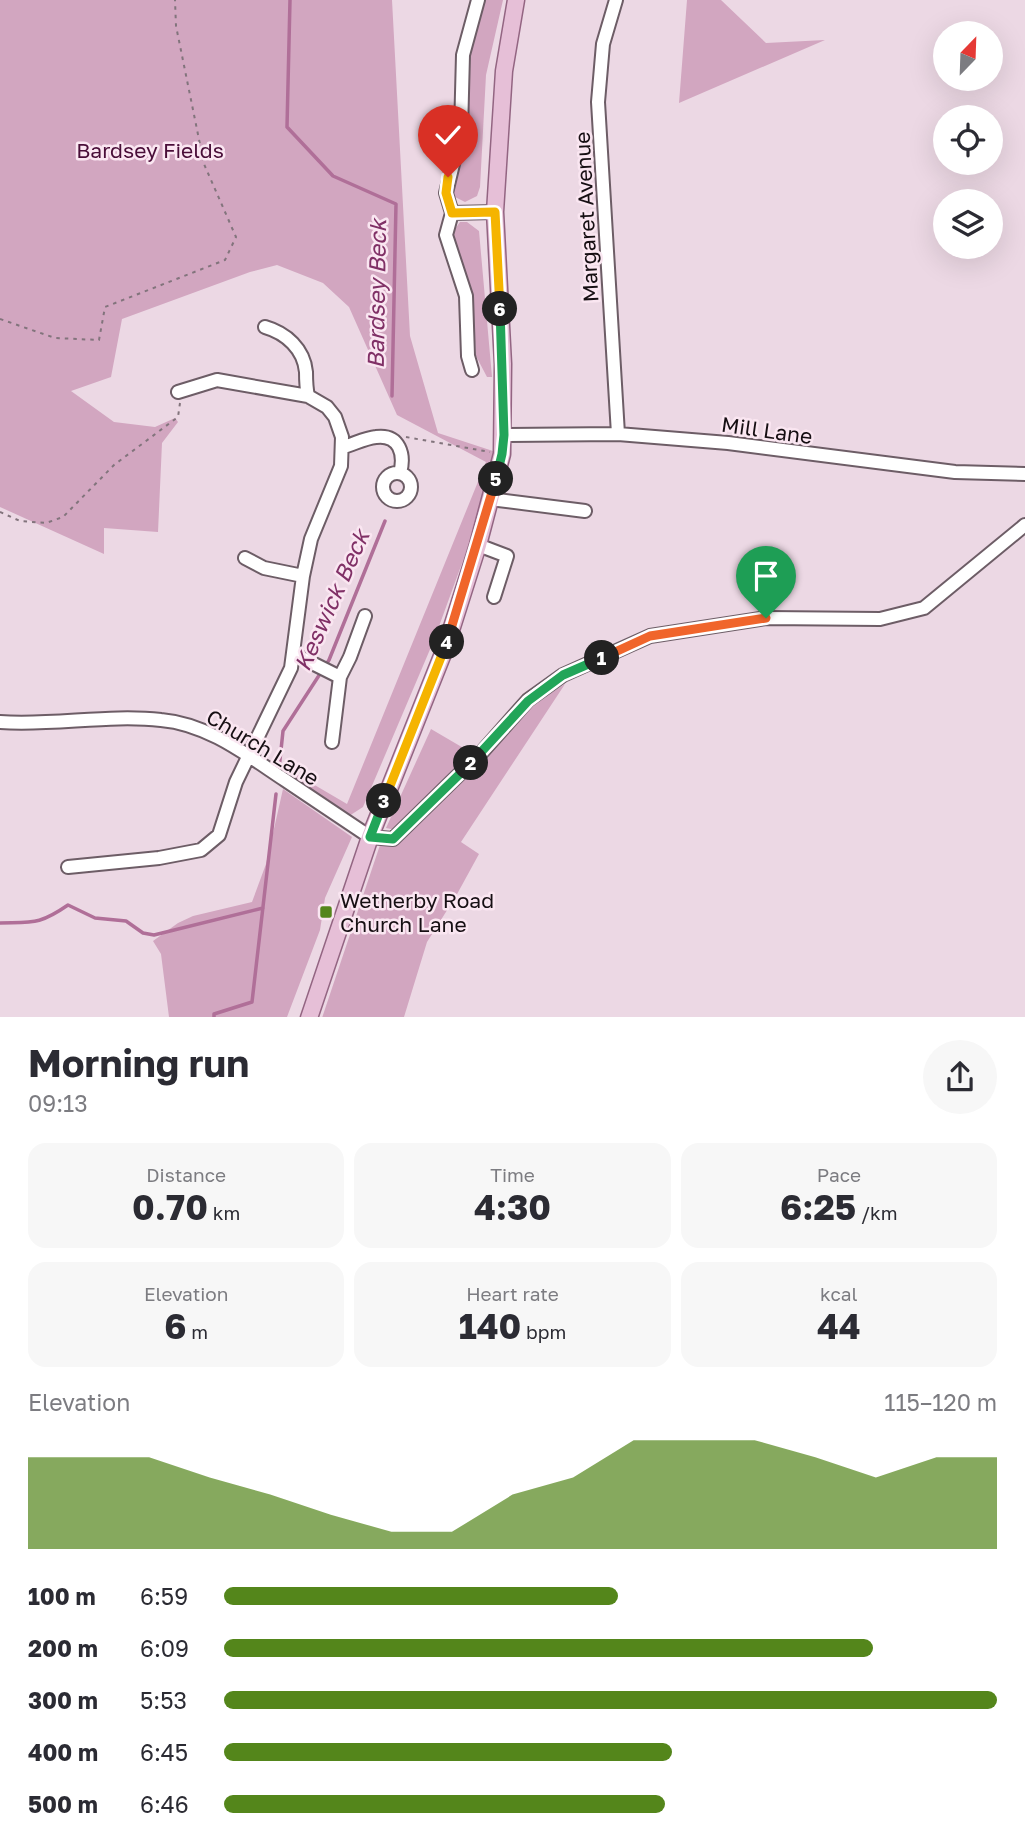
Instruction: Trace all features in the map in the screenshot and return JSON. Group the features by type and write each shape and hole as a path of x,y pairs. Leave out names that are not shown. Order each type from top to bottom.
{"main road":[{"path":"309,1017 370,837 446,646 478,545 502,454 503,364 495,212 504,71 516,0"}],"street":[{"path":"472,370 468,356 466,296 446,235 452,213 447,185 461,131 465,48 478,0"},
{"name":"Margaret Avenue","path":"616,0 603,44 598,102 618,434"},
{"path":"452,213 495,212"},
{"path":"265,327 289,339 300,354 306,371 307,396"},
{"path":"68,867 159,858 201,850 214,841 222,828 236,782 286,680 294,654 303,576 311,539 341,466 342,437 335,417 327,407 307,396 217,380 180,391"},
{"name":"Mill Lane","path":"504,435 618,434 728,443 955,472 1025,474"},
{"path":"343,447 382,436 397,444 404,459 400,472"},
{"path":"490,499 585,511"},
{"path":"370,837 393,839 482,752 528,701 563,675 650,636 766,618 880,619 924,608 1025,525"},
{"path":"478,545 507,556 494,597"},
{"path":"245,558 271,571 303,576"},
{"path":"332,742 335,675 354,649 365,615"},
{"path":"294,654 335,675"},
{"name":"Church Lane","path":"0,722 161,720 183,723 207,732 250,756 370,837"}],"path":[{"path":"0,319 55,338 99,340 105,307 225,260 236,237 204,164 176,26 175,0"},
{"path":"0,512 20,521 46,523 63,517 114,465 178,417 180,391"},
{"path":"397,444 406,436 502,454"}],"green space":[{"name":"Bardsey Fields","path":"0,0 392,0 410,336 438,433 496,452 469,544 434,640 363,807 349,816 271,768 272,760 347,804 486,462 397,415 349,307 323,283 277,265 250,272 122,319 111,377 71,391 114,422 155,427 175,418 178,422 162,443 158,532 104,528 104,554 0,507"},
{"path":"483,0 503,0 486,75 480,187 477,196 465,202 453,196 453,188 467,59"},
{"path":"687,0 721,0 766,43 825,40 679,103"},
{"path":"460,222 467,222 479,231 492,377 487,377 476,356 472,298 451,229 455,229"},
{"path":"565,684 461,842 479,854 427,942 404,1017 322,1017 380,845 399,840 529,707"},
{"path":"431,729 472,753 396,830 386,828"},
{"path":"283,789 352,837 325,898 320,930 287,1017 169,1017 161,954 153,941 193,916 252,902 266,864"}],"waterway":[{"name":"Bardsey Beck","path":"290,0 287,127 333,176 396,204 392,396"},
{"name":"Keswick Beck","path":"279,769 283,731 329,660 385,521"},
{"name":"Bardsey Beck","path":"214,1017 214,1014 252,1002 276,794"},
{"path":"0,923 36,921 68,905 95,918 126,921 143,933 154,935 263,908"}],"place":[{"name":"Wetherby Road Church Lane","path":"326,912"}],"route":[{"path":"448,177 446,193 452,213 495,212 503,364 502,454 478,545 446,646 370,837 393,839 482,752 528,701 563,675 650,636 766,618"}]}
